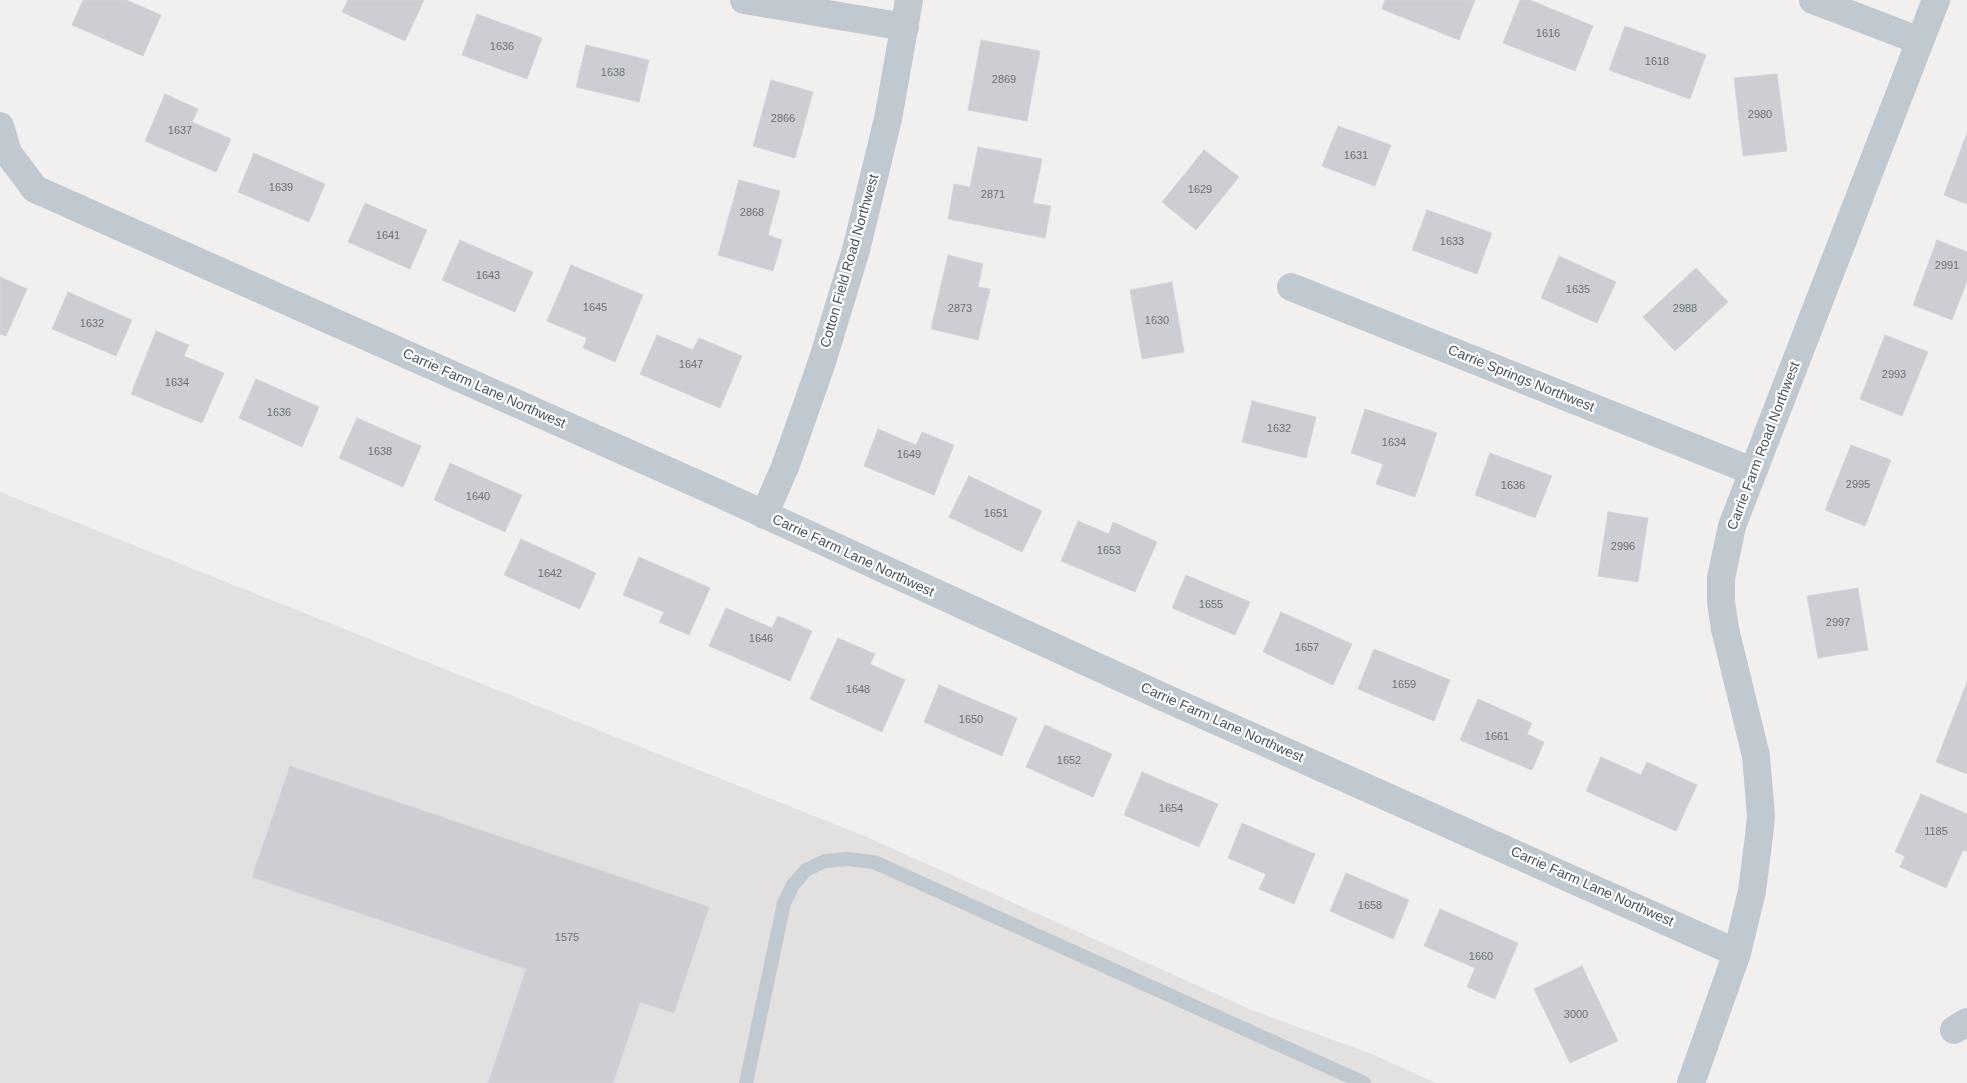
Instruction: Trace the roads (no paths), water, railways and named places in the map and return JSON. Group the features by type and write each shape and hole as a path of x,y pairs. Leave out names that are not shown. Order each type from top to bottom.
{"street":[{"path":"744,0 905,27"},
{"name":"Cotton Field Road Northwest","path":"764,515 785,467 822,362 856,250 888,119 909,0"},
{"path":"1812,0 1920,41"},
{"name":"Carrie Farm Road Northwest","path":"1691,1083 1737,953 1752,891 1760,816 1756,756 1725,629 1721,602 1721,578 1732,526 1936,0"},
{"name":"Carrie Farm Lane Northwest","path":"0,126 8,153 35,189 1737,953"},
{"name":"Carrie Springs Northwest","path":"1291,287 1752,471"}],"lane":[{"path":"746,1083 784,903 793,885 806,870 825,861 847,859 874,862 1364,1083"}]}
